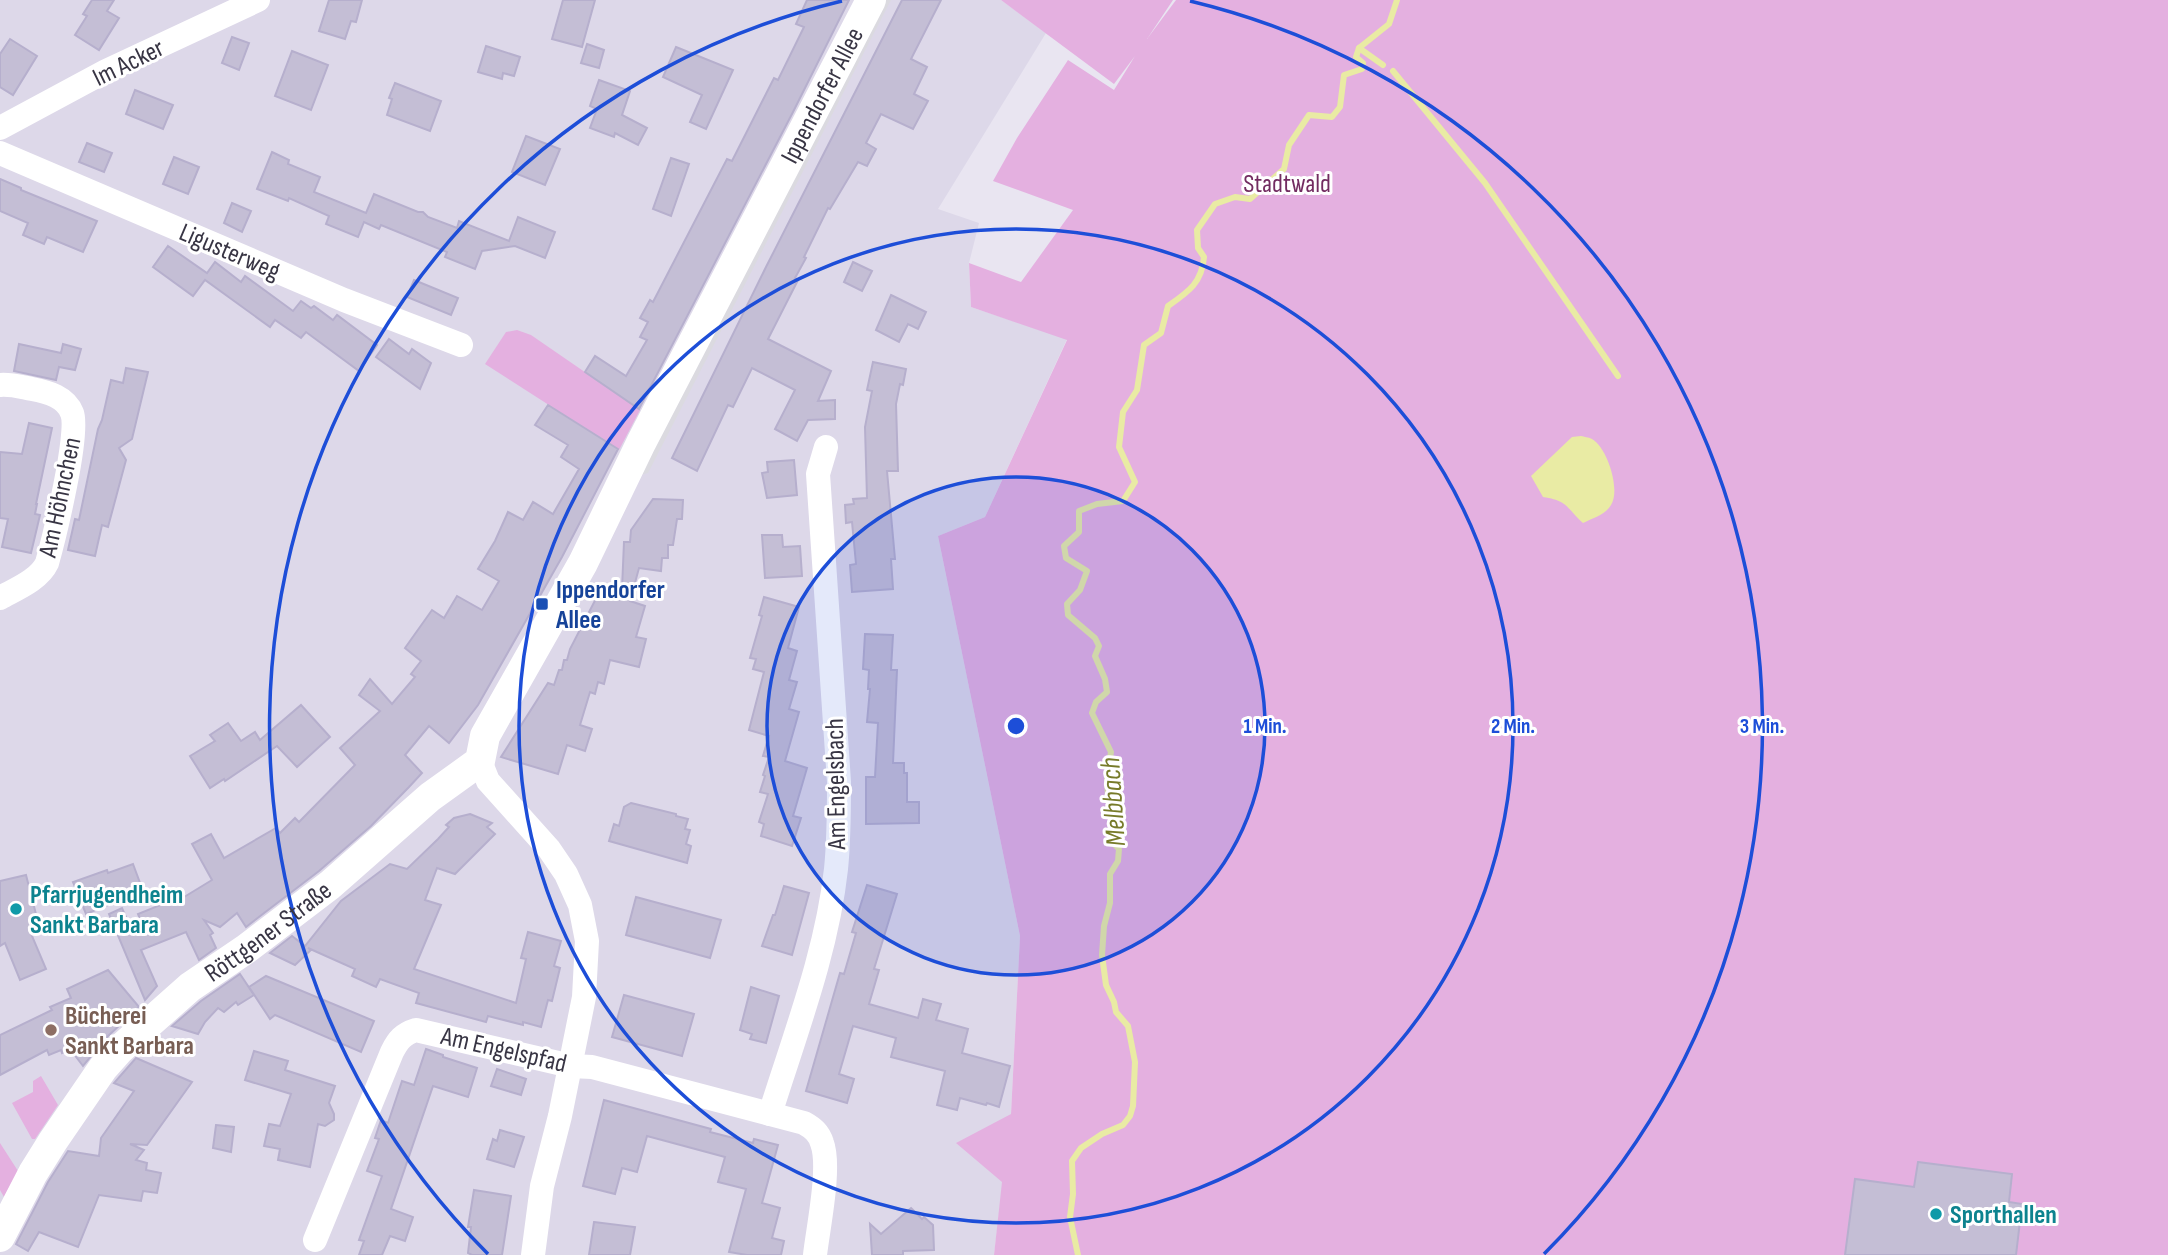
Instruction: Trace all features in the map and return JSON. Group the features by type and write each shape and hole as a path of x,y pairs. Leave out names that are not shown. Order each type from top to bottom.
{"street":[{"name":"Im Acker","path":"0,128 106,71 258,0"},
{"name":"Ippendorfer Allee","path":"480,761 485,736 583,563 642,443 871,0"},
{"name":"Ligusterweg","path":"0,153 344,300 461,345"},
{"name":"Am Höhnchen","path":"0,386 7,384 37,390 60,398 67,404 75,421 47,562 36,576 0,598"},
{"name":"Am Engelsbach","path":"770,1114 823,935 839,830 839,782 818,474 826,447"},
{"name":"Röttgener Straße","path":"0,1237 53,1141 118,1050 190,988 246,949 361,859 430,797 480,761"},
{"path":"480,761 488,781 558,860 580,905 587,941 584,997 542,1186 533,1255"},
{"name":"Am Engelspfad","path":"315,1240 391,1052 399,1039 416,1030 570,1066 592,1067 804,1123 818,1134 824,1150 825,1163 815,1255"}],"shaded area":[{"path":"0,0 1001,0 1046,33 938,209 979,223 969,263 971,307 1067,339 985,517 938,536 1020,936 1011,1114 994,1255 0,1255"},
{"path":"881,0 891,0 648,473 637,476"},
{"path":"1572,437 1592,439 1603,451 1611,469 1614,489 1611,505 1598,516 1583,523 1563,503 1543,497 1531,476"}],"green space":[{"name":"Stadtwald","path":"1001,0 1173,0 1147,39 1176,0 2168,0 2168,1255 994,1255 1002,1182 956,1143 1011,1114 1020,936 938,536 985,517 1067,340 971,307 969,263 1021,282 1073,210 993,181 1017,138 1068,60 1114,90 1135,56 1114,84"},
{"path":"517,330 531,335 640,410 619,450 485,364 506,332"},
{"path":"41,1076 58,1105 35,1139 32,1139 12,1103 33,1092 33,1081"},
{"path":"0,1143 18,1171 4,1197 0,1190"}],"building":[{"path":"92,0 114,0 107,11 119,18 99,50 75,35 87,16 83,14"},
{"path":"329,0 362,0 356,22 351,21 345,39 319,31"},
{"path":"563,0 595,0 582,47 552,39"},
{"path":"807,0 849,0 639,409 585,372 595,356 626,376 647,340 640,337 648,322 640,318 650,300 653,302 727,159 732,161 774,78 778,80 804,27 796,24"},
{"path":"902,0 941,0 911,59 927,67 914,94 928,101 913,129 881,114 866,143 876,149 867,166 858,162 830,209 828,208 795,278 798,280 768,339 831,371 818,401 835,400 835,419 808,420 797,441 775,429 795,390 752,368 733,407 728,405 697,471 672,458"},
{"path":"232,37 249,43 239,70 222,63"},
{"path":"10,39 37,56 13,95 0,87 0,54"},
{"path":"587,44 604,50 599,68 581,63"},
{"path":"486,46 520,57 514,76 503,73 502,79 478,72"},
{"path":"676,47 733,70 706,129 690,122 702,95 663,77"},
{"path":"292,51 328,65 311,110 275,96"},
{"path":"599,80 630,91 622,115 647,128 638,145 615,133 614,137 590,128 597,109 590,106"},
{"path":"395,83 441,101 430,131 387,115 392,99 389,98"},
{"path":"135,90 173,105 163,129 126,114"},
{"path":"526,136 560,149 545,185 512,172"},
{"path":"87,143 112,153 104,172 79,162"},
{"path":"272,152 289,160 288,164 320,177 314,192 366,213 374,194 457,228 459,221 509,241 518,217 555,232 545,258 515,246 482,251 475,269 445,257 447,252 381,225 379,229 364,222 358,237 326,224 329,216 289,198 288,201 257,189"},
{"path":"174,157 199,167 188,194 163,184"},
{"path":"671,158 689,164 671,216 653,209"},
{"path":"0,179 97,221 83,252 47,237 44,244 23,235 28,223 0,211"},
{"path":"232,203 251,211 242,232 224,223"},
{"path":"168,246 207,273 215,262 241,282 245,276 293,311 301,301 311,308 314,306 333,320 337,315 377,345 359,371 306,332 301,338 275,320 270,327 205,280 193,296 153,267"},
{"path":"853,262 872,271 862,291 844,282"},
{"path":"414,280 458,298 451,315 407,297"},
{"path":"891,295 926,312 918,329 908,324 899,342 876,330"},
{"path":"389,339 409,354 412,349 431,363 420,389 376,357"},
{"path":"19,344 61,353 63,344 81,349 75,370 59,367 56,380 14,371"},
{"path":"873,362 906,369 896,404 898,471 887,471 895,559 891,559 893,589 852,592 850,565 856,564 852,522 846,523 845,505 854,504 853,499 867,498 865,427 872,391 867,390"},
{"path":"126,368 148,372 132,439 119,448 126,460 108,527 102,525 95,556 68,550 75,519 79,520 111,380 123,383"},
{"path":"548,405 618,449 562,557 478,705 449,743 429,726 405,755 422,773 371,826 319,871 246,927 237,913 220,927 204,920 213,933 210,935 216,948 199,960 186,932 141,950 157,986 145,1000 109,914 122,908 134,935 145,931 138,914 170,901 171,905 212,880 192,844 211,834 224,858 276,828 280,833 295,818 299,822 355,765 340,748 380,711 359,695 370,679 392,704 415,677 411,674 421,661 405,648 432,610 444,618 457,596 482,610 499,581 478,569 508,512 523,520 533,502 553,514 579,469 561,457 568,445 535,425"},
{"path":"29,423 52,428 36,504 35,514 40,515 31,553 2,547 8,519 0,518 0,452 22,454"},
{"path":"794,460 797,495 767,498 762,473 768,472 767,462"},
{"path":"653,499 683,500 682,519 677,519 673,545 668,545 668,558 662,558 661,571 639,568 630,601 645,606 636,637 646,639 639,667 610,660 604,684 598,682 595,694 590,692 580,725 592,729 585,751 567,745 558,774 501,757 548,683 554,685 559,670 562,670 564,660 567,660 603,585 622,589 624,542 630,542 631,530"},
{"path":"762,535 782,535 783,547 800,546 802,576 765,578"},
{"path":"764,597 799,607 788,648 797,651 789,680 797,682 789,709 799,712 785,761 807,768 793,816 801,818 792,846 761,836 764,824 759,822 768,794 760,792 769,757 763,756 769,736 749,730 764,672 753,669 756,659 750,658 762,616 759,615"},
{"path":"865,634 893,635 891,670 897,670 893,763 904,763 904,773 907,773 907,802 919,802 919,823 866,824 866,777 875,777 878,723 867,722 870,689 869,670 863,669"},
{"path":"301,705 330,737 297,767 277,746 210,788 190,756 215,741 210,735 228,723 241,741 255,732 260,740"},
{"path":"631,803 688,819 685,829 690,830 686,844 691,846 687,863 609,841 614,824 619,826 624,807"},
{"path":"470,814 492,823 487,827 495,834 455,874 437,868 425,900 441,905 414,969 516,1003 526,959 521,958 528,932 561,941 554,966 560,968 552,1001 548,1000 541,1027 488,1016 486,1022 416,1003 419,993 380,979 376,987 352,976 355,969 308,948 311,950 295,965 270,953 292,936 305,946 341,901 390,864 407,869 438,839 449,827 446,825 454,818"},
{"path":"133,864 143,891 86,914 73,882"},
{"path":"26,875 39,926 29,929 46,969 20,980 5,943 0,946 0,881"},
{"path":"867,885 897,894 874,969 879,970 869,1004 918,1018 923,999 941,1004 936,1020 968,1029 962,1053 1010,1066 999,1107 960,1098 957,1110 937,1105 945,1071 891,1057 896,1038 853,1026 839,1074 854,1079 847,1103 806,1091 840,973 844,974 856,933 852,932"},
{"path":"784,886 809,893 792,955 762,946"},
{"path":"636,897 721,920 710,958 626,935"},
{"path":"108,970 139,1007 106,1038 83,1066 70,1049 49,1055 47,1050 0,1075 0,1035 52,1010 50,1007 71,998 67,989"},
{"path":"240,974 254,995 238,1005 236,1002 224,1012 218,1008 198,1034 172,1026 201,1001"},
{"path":"266,976 374,1021 361,1052 275,1015 270,1019 249,987"},
{"path":"751,987 779,996 766,1043 750,1039 752,1034 740,1030"},
{"path":"624,995 694,1014 682,1056 612,1037"},
{"path":"426,1049 477,1068 468,1097 433,1086 391,1209 413,1217 405,1241 390,1236 382,1255 359,1255 364,1241 359,1240 382,1176 367,1171 379,1139 375,1138 381,1120 388,1123 402,1081 414,1085"},
{"path":"254,1051 288,1061 285,1070 335,1086 329,1103 334,1120 325,1126 318,1124 310,1167 278,1160 280,1149 264,1146 269,1124 280,1126 291,1094 245,1080"},
{"path":"136,1058 192,1082 147,1145 130,1144 144,1150 136,1160 147,1163 146,1170 161,1173 157,1193 143,1191 141,1201 99,1195 78,1247 39,1232 28,1251 16,1244 48,1182 68,1151 99,1156 101,1138 134,1091 114,1083"},
{"path":"497,1069 526,1079 521,1095 491,1086"},
{"path":"604,1100 711,1129 710,1132 753,1143 754,1139 778,1145 762,1203 780,1208 772,1238 784,1241 781,1255 729,1252 746,1189 718,1182 725,1157 647,1136 637,1172 622,1168 615,1194 583,1186"},
{"path":"216,1125 234,1127 231,1152 213,1148"},
{"path":"500,1130 524,1137 514,1167 487,1159 493,1139 497,1141"},
{"name":"Sporthallen","path":"1918,1162 2012,1174 2009,1202 2022,1204 2016,1255 1845,1255 1855,1179 1914,1187"},
{"path":"474,1190 511,1196 502,1255 468,1253 471,1227 468,1227"},
{"path":"911,1208 933,1225 934,1250 903,1251 903,1255 872,1255 870,1224 881,1234"},
{"path":"594,1222 635,1227 630,1255 589,1255"}],"waterway":[{"name":"Melbbach","path":"1078,1255 1070,1217 1073,1194 1072,1161 1081,1148 1102,1134 1123,1125 1130,1116 1135,1062 1128,1026 1116,1012 1106,985 1102,955 1104,926 1110,903 1110,874 1118,861 1119,849 1113,843 1110,832 1114,816 1108,798 1107,776 1111,752 1092,713 1096,702 1107,692 1105,679 1095,656 1099,646 1095,638 1068,615 1067,604 1080,590 1087,571 1066,558 1064,546 1079,532 1079,511 1097,504 1123,501 1135,482 1119,447 1123,412 1137,390 1144,345 1161,333 1168,306 1188,291 1200,274 1204,257 1198,248 1197,230 1215,204 1235,197 1250,199 1284,169 1289,145 1309,115 1332,117 1340,107 1344,75 1362,69 1363,63 1356,57 1359,48 1389,24 1397,0"},
{"path":"1359,48 1383,65"},
{"path":"1393,71 1485,183 1618,376"}],"place":[{"name":"Ippendorfer Allee","path":"542,604"},
{"name":"Pfarrjugendheim Sankt Barbara","path":"16,909"},
{"name":"Bücherei Sankt Barbara","path":"51,1030"},
{"name":"Sporthallen","path":"1936,1214"}]}
